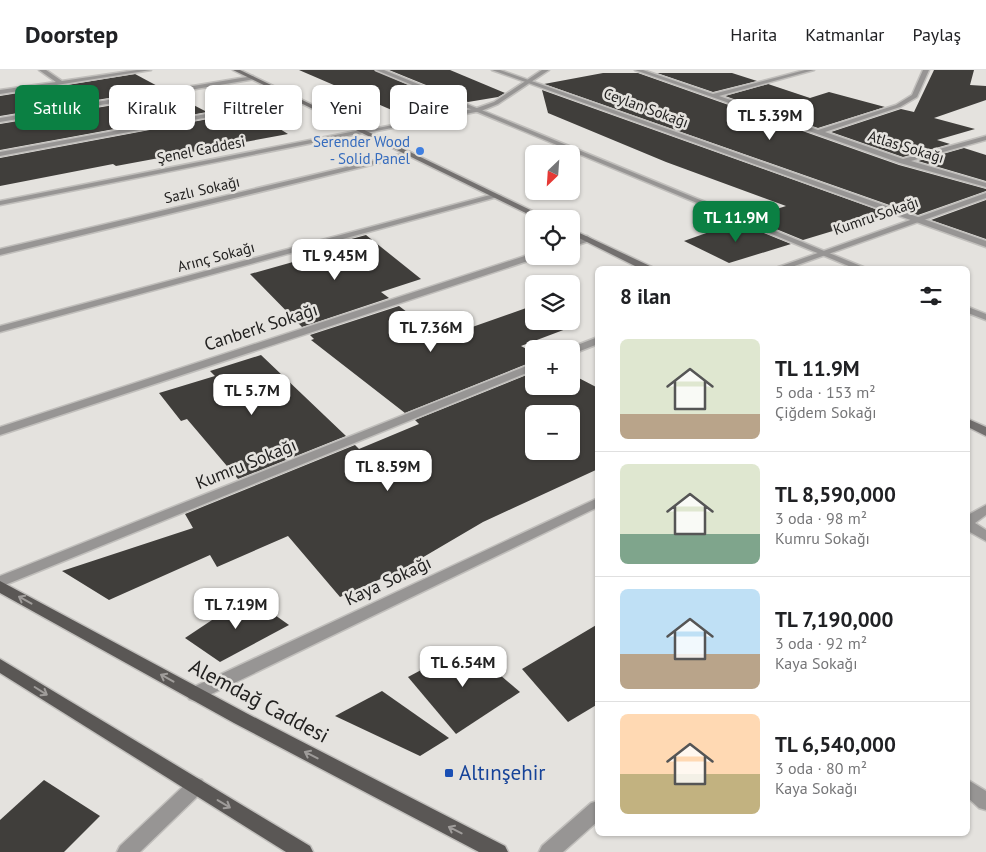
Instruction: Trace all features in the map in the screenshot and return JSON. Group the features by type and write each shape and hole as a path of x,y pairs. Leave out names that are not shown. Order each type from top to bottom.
{"main road":[{"path":"236,70 268,85"},
{"path":"302,101 526,210"},
{"path":"580,236 643,266"},
{"path":"970,424 986,432"},
{"name":"Alemdağ Caddesi","path":"0,586 196,694 498,852"},
{"path":"0,665 303,852"}],"street":[{"path":"42,70 61,83"},
{"path":"0,92 148,70"},
{"path":"379,70 856,266"},
{"name":"Ceylan Sokağı","path":"494,70 986,244"},
{"name":"Şenel Caddesi","path":"0,203 478,110 496,103 546,70"},
{"name":"Atlas Sokağı","path":"638,70 902,161 986,185"},
{"path":"711,96 811,70"},
{"path":"818,132 898,106 915,96 926,70"},
{"path":"0,120 253,78"},
{"path":"0,154 205,116"},
{"path":"902,161 986,138"},
{"name":"Sazlı Sokağı","path":"0,252 410,154"},
{"name":"Kumru Sokağı","path":"785,266 986,195"},
{"name":"Arınç Sokağı","path":"0,329 497,196"},
{"path":"580,241 586,239"},
{"name":"Canberk Sokağı","path":"0,431 525,259"},
{"path":"970,311 986,317"},
{"path":"580,347 595,341"},
{"name":"Kumru Sokağı","path":"0,582 525,370"},
{"name":"Kaya Sokağı","path":"196,694 595,503"},
{"path":"970,520 986,509"},
{"path":"970,526 986,536"},
{"path":"127,852 196,786"},
{"path":"970,790 986,802"},
{"path":"549,852 595,812"}],"building":[{"path":"299,70 374,70 409,85 390,85 390,109 380,105 380,85 334,85"},
{"path":"389,70 450,70 505,93 498,97 468,102 467,85 426,85"},
{"path":"934,70 974,70 970,85 986,86 986,100 934,118 975,129 937,140 950,144 903,157 831,132 901,109 914,112"},
{"path":"603,73 638,73 899,165 986,189 986,191 918,215 544,84"},
{"path":"657,73 732,73 757,81 713,92"},
{"path":"135,74 156,85 109,85 109,98 99,100 99,85 68,85"},
{"path":"768,84 810,98 829,92 885,107 818,128 725,96"},
{"path":"542,90 889,214 803,240 749,218 786,206 666,162 548,113"},
{"path":"15,94 15,114 0,116 0,96"},
{"path":"109,106 109,130 0,150 0,124 15,122 15,130 99,130 99,108"},
{"path":"195,106 205,111 195,114"},
{"path":"205,120 205,130 282,130 288,134 116,166 113,164 0,186 0,158 150,130 195,130 195,121"},
{"path":"964,148 986,155 986,181 918,161"},
{"path":"986,200 986,239 931,220"},
{"path":"737,222 791,244 729,263 684,241"},
{"path":"366,235 421,279 381,292 389,298 302,327 250,274 332,251 326,246"},
{"path":"399,306 441,338 525,308 525,330 563,330 537,340 525,340 525,344 521,346 525,348 525,365 405,413 311,340 314,339 310,335"},
{"path":"261,355 346,436 238,479 187,419 181,421 159,393 215,376 210,371"},
{"path":"525,376 525,395 580,395 580,379 595,386 595,470 483,522 403,569 340,597 288,536 217,567 210,555 109,600 62,571 193,528 185,514 355,445 359,449 419,424 415,420"},
{"path":"248,596 289,625 220,662 185,638"},
{"path":"595,626 595,706 568,722 522,669"},
{"path":"466,646 520,692 456,734 408,677"},
{"path":"382,691 449,738 420,756 335,716"},
{"path":"44,780 100,816 64,852 0,852 0,820"}],"place":[{"name":"Serender Wood - Solid Panel","path":"420,151"},
{"name":"Altınşehir","path":"449,773"}]}
